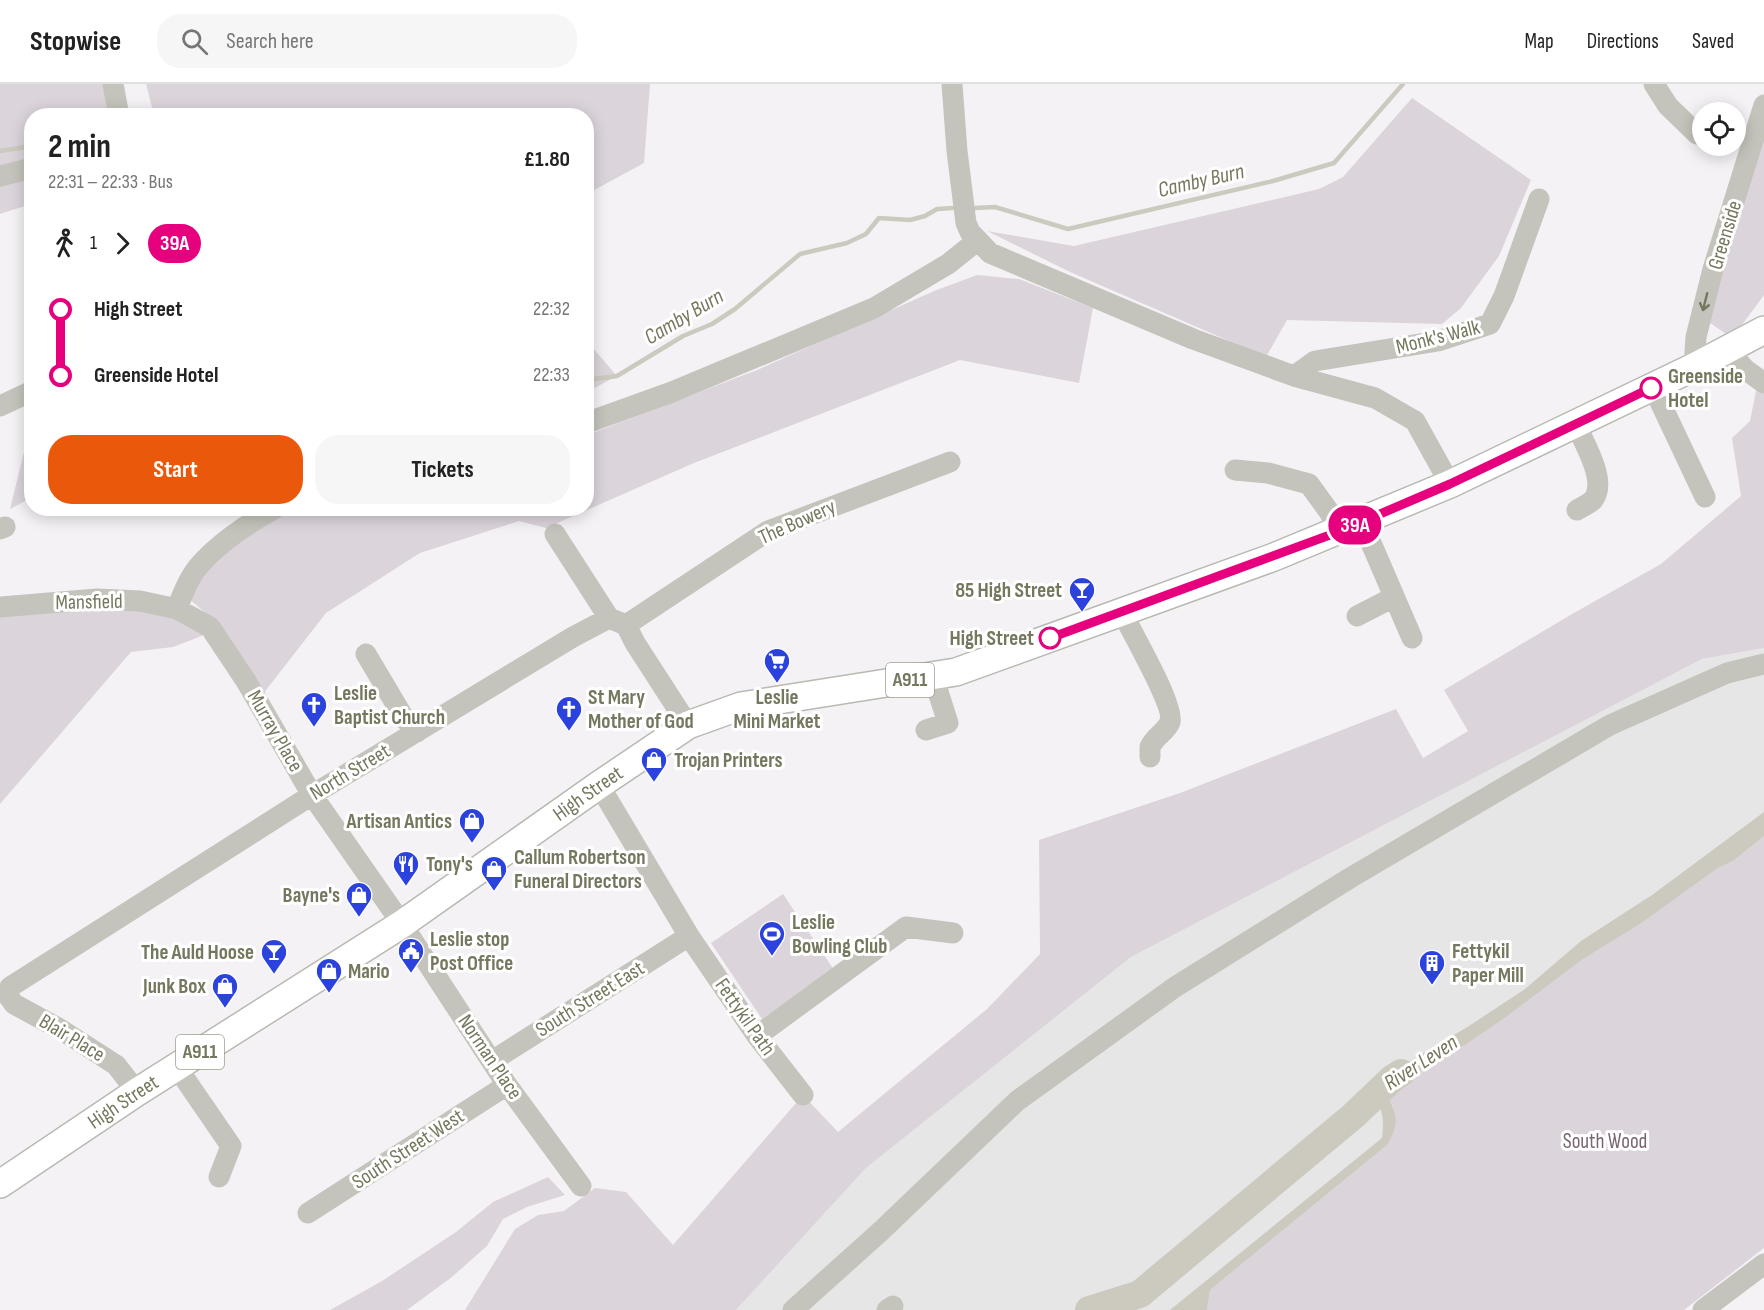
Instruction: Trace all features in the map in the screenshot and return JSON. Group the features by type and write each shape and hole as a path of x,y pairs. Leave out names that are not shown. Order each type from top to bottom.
{"main road":[{"name":"A911","path":"1450,484 1694,367 1759,328"},
{"name":"High Street","path":"0,1184 176,1066 402,924 599,784 688,725 741,706 956,672 1350,527 1450,484"}],"street":[{"path":"113,84 117,108"},
{"path":"952,84 966,223 970,232 990,253 1193,339 1294,376 1375,398 1415,421 1450,484"},
{"path":"1654,84 1668,106 1692,129"},
{"name":"Greenside","path":"1746,142 1764,105"},
{"name":"Greenside","path":"1694,367 1696,338 1741,156"},
{"path":"0,177 24,170"},
{"name":"Monk's Walk","path":"1294,376 1315,361 1438,341 1490,324 1504,296 1539,199"},
{"path":"594,420 672,392 874,308 948,264 978,240"},
{"path":"1726,349 1746,370 1764,383"},
{"path":"1653,387 1705,497"},
{"path":"0,406 24,395"},
{"path":"1576,424 1598,477 1599,489 1592,501 1577,510"},
{"name":"The Bowery","path":"618,622 768,531 950,462"},
{"path":"1235,470 1268,473 1309,484 1330,513 1350,527 1394,597 1412,638"},
{"path":"177,609 196,569 210,553 259,516"},
{"path":"555,534 635,643 688,725"},
{"path":"1357,616 1394,597"},
{"name":"Mansfield","path":"0,607 97,599 140,601 177,609"},
{"name":"Murray Place","path":"177,609 210,627 246,681 312,795 402,924"},
{"path":"1122,612 1170,712 1169,724 1150,747 1150,757"},
{"name":"North Street","path":"10,987 312,795 581,633 618,622"},
{"path":"366,654 404,718 417,732"},
{"path":"793,1310 881,1231 1017,1101 1175,987 1350,878 1610,725 1727,673 1764,664"},
{"path":"926,730 948,723 933,676"},
{"name":"Fettykil Path","path":"599,784 689,936 757,1036 804,1095"},
{"name":"Norman Place","path":"402,924 507,1085 581,1186"},
{"path":"757,1036 906,927 953,933"},
{"name":"South Street East","path":"492,1061 689,936"},
{"name":"Blair Place","path":"10,987 9,997 14,1004 60,1029 116,1065 136,1092"},
{"path":"176,1066 231,1146 219,1176"},
{"name":"South Street West","path":"308,1213 507,1085"},
{"path":"1703,1310 1764,1264"}],"shaded area":[{"path":"1764,648 1764,872 1252,1310 736,1310 866,1168 1131,957 1702,659"}],"green space":[{"path":"0,84 104,84 106,108 24,108 24,162 0,167"},
{"path":"146,84 650,84 644,163 594,190 594,108 152,108"},
{"path":"1412,98 1531,180 1499,256 1461,308 1442,324 1287,320 1266,357 1070,272 987,231 1074,246 1319,189 1343,177"},
{"path":"1764,123 1764,295 1742,325 1726,334 1706,320"},
{"path":"24,174 24,206 0,214 0,179"},
{"path":"977,275 1019,279 1093,308 1079,383 960,360 694,463 594,507 594,432 757,370 934,291"},
{"path":"594,349 617,376 594,388"},
{"path":"1757,386 1764,391 1764,648 1702,659 1131,957 866,1168 736,1310 465,1310 515,1229 538,1215 564,1211 595,1188 626,1192 673,1245 803,1095 838,1132 987,1009 1040,954 1039,840 1180,793 1396,709 1423,758 1468,731 1444,690 1661,564 1741,496 1732,438 1750,421"},
{"path":"24,452 24,502 10,509"},
{"path":"267,516 573,516 546,528 519,521 420,553 326,613 263,694 219,624 183,594 196,569"},
{"path":"140,601 207,634 173,647 131,652 0,804 0,607"},
{"name":"South Wood","path":"1764,836 1764,1248 1684,1310 1207,1310 1210,1290 1387,1145 1393,1106 1385,1092 1465,1045 1583,959 1640,924 1718,868 1733,861"},
{"name":"Leslie Bowling Club","path":"783,894 834,970 762,1019 711,943"},
{"path":"548,1177 565,1195 527,1207 503,1219 487,1246 452,1277 407,1310 330,1310 382,1281 456,1232 493,1202"}],"water":[{"path":"1764,812 1764,836 1733,861 1718,868 1640,924 1583,959 1465,1045 1386,1092 1396,1118 1394,1130 1387,1145 1210,1290 1207,1310 1170,1310 1382,1138 1381,1110 1363,1089 1469,1026 1525,989 1581,941 1652,895"}],"waterway":[{"name":"Camby Burn","path":"974,208 995,207 1068,229 1273,181 1334,163 1403,84"},
{"name":"Camby Burn","path":"0,151 24,147"},
{"name":"Camby Burn","path":"594,379 617,376 683,336 712,324 735,309 800,254 847,243 866,234 879,218 910,220 925,216 937,209 953,208"},
{"name":"River Leven","path":"1089,1310 1140,1294 1401,1073"}],"bus line":[{"name":"39A","path":"1050,638 1338,532 1450,484 1651,388"}],"place":[{"name":"Greenside Hotel","path":"1651,388"},
{"name":"85 High Street","path":"1082,613"},
{"name":"High Street","path":"1050,638"},
{"name":"Leslie Mini Market","path":"777,684"},
{"name":"Leslie Baptist Church","path":"314,728"},
{"name":"St Mary Mother of God","path":"569,732"},
{"name":"Trojan Printers","path":"654,783"},
{"name":"Artisan Antics","path":"472,844"},
{"name":"Tony's","path":"406,887"},
{"name":"Callum Robertson Funeral Directors","path":"494,892"},
{"name":"Bayne's","path":"359,918"},
{"name":"Leslie Bowling Club","path":"772,957"},
{"name":"Leslie stop Post Office","path":"411,974"},
{"name":"The Auld Hoose","path":"274,975"},
{"name":"Fettykil Paper Mill","path":"1432,986"},
{"name":"Mario","path":"329,994"},
{"name":"Junk Box","path":"225,1009"}]}
